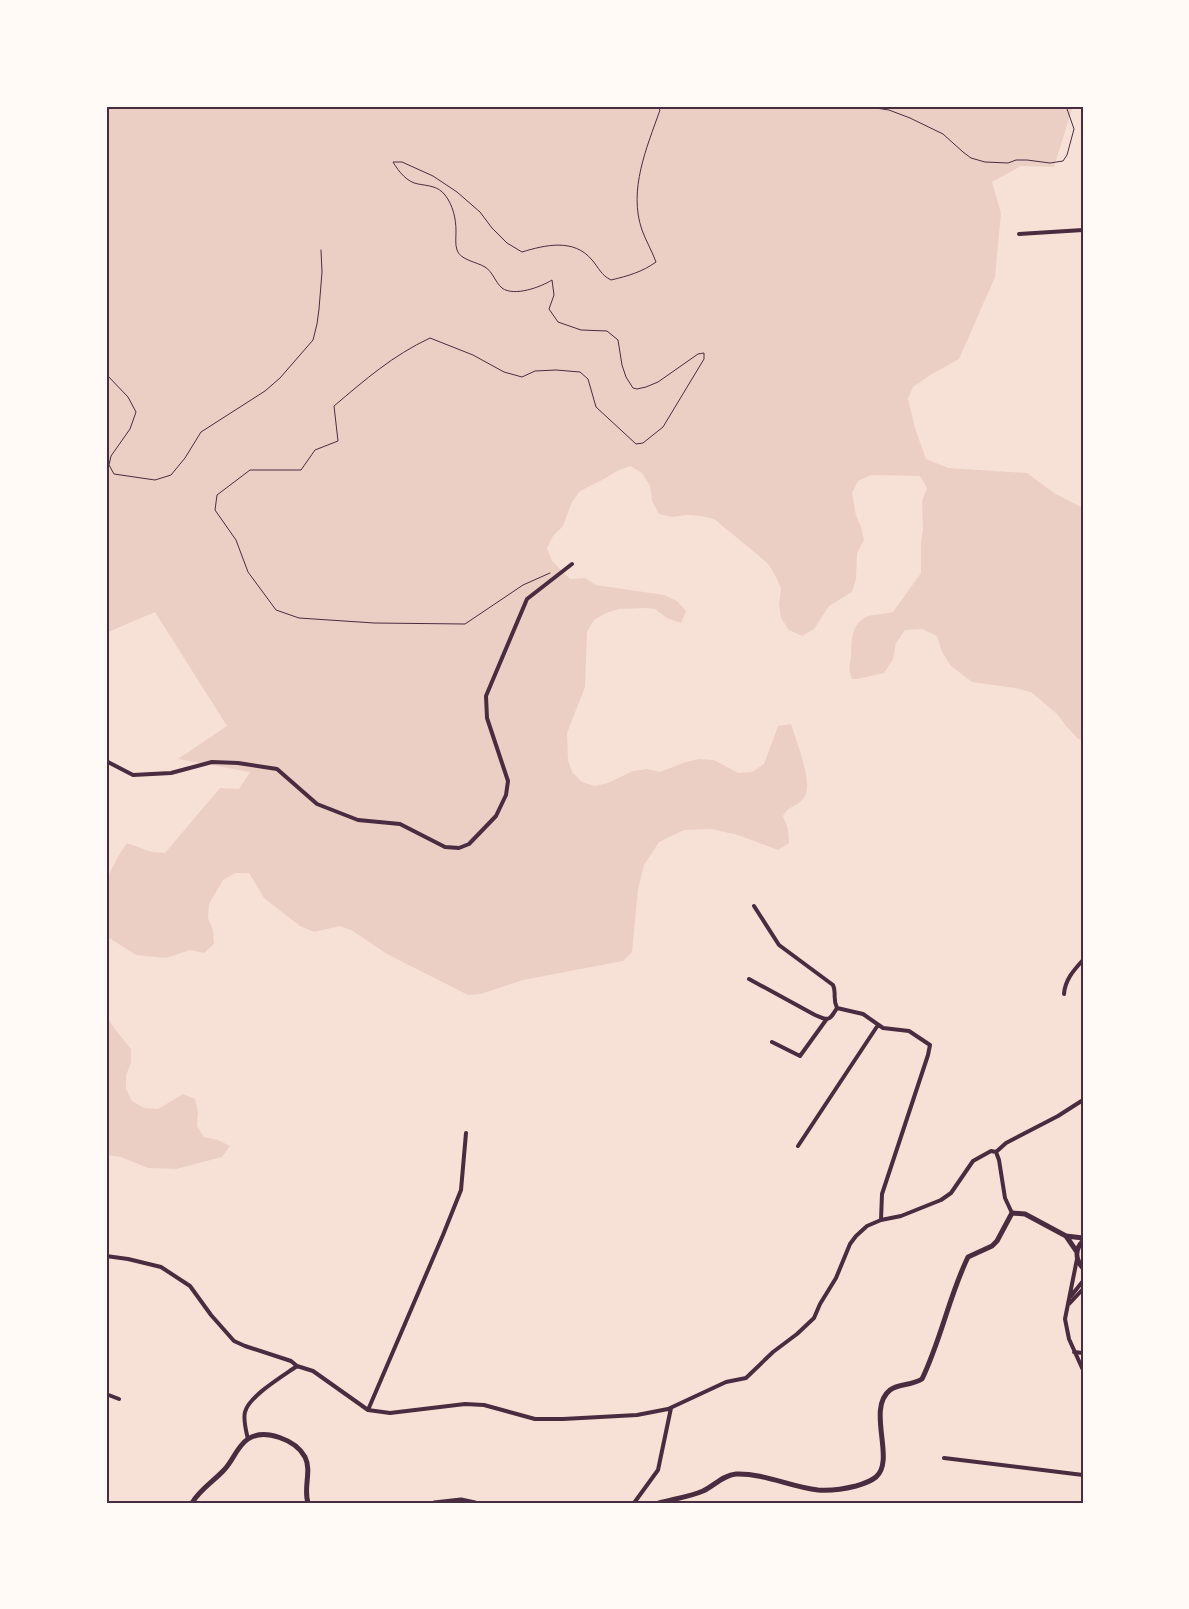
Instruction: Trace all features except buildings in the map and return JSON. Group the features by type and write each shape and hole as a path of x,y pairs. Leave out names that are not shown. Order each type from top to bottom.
{"street":[{"path":"1019,234 1083,230"},
{"path":"106,762 133,775 171,773 212,762 238,762 277,769 317,804 358,820 400,824 445,847 459,848 470,844 496,816 506,794 508,781 487,718 486,696 527,599 572,564"},
{"path":"754,906 779,945 833,986 835,989 834,1002 838,1008 863,1014 878,1025 890,1029 909,1031 930,1045 882,1194 881,1220"},
{"path":"1064,994 1065,984 1072,972 1083,960"},
{"path":"749,979 815,1016 826,1020"},
{"path":"772,1042 800,1056 826,1020 831,1018 838,1008"},
{"path":"798,1146 878,1025"},
{"path":"996,1152 1006,1142 1058,1116 1083,1100"},
{"path":"368,1410 443,1235 460,1190 466,1132"},
{"path":"106,1256 161,1267 190,1286 211,1315 234,1341 291,1361 297,1366 319,1374 368,1410 390,1413 465,1404 484,1405 535,1419 636,1415 671,1408 726,1382 746,1378 773,1352 814,1318 836,1278 850,1244 866,1226 881,1220 901,1216 941,1200 951,1193 973,1162 991,1151 996,1152"},
{"path":"996,1152 1005,1198 1012,1212"},
{"path":"1012,1212 1025,1214 1066,1236 1083,1240 1077,1255 1066,1319 1068,1338 1083,1370"},
{"path":"659,1503 703,1491 730,1475 750,1475 819,1490 850,1487 866,1483 877,1476 881,1471 884,1454 881,1408 884,1398 889,1391 896,1387 915,1383 922,1379 968,1257 992,1246 998,1241 1012,1212"},
{"path":"1066,1236 1083,1268"},
{"path":"1070,1298 1083,1281"},
{"path":"1068,1304 1083,1289"},
{"path":"1074,1352 1083,1353"},
{"path":"248,1439 244,1413 247,1406 257,1396 297,1366"},
{"path":"106,1394 119,1399"},
{"path":"634,1503 658,1470 671,1408"},
{"path":"192,1503 198,1494 225,1469 248,1439 254,1436 266,1435 286,1440 300,1450 308,1464 306,1491 308,1503"},
{"path":"944,1458 1083,1475"},
{"path":"434,1503 461,1500 476,1503"}],"path":[{"path":"556,571 523,585 465,624 374,623 299,618 276,610 248,572 236,540 215,510 217,495 250,470 301,470 315,450 338,441 334,406 376,370 407,349 430,338 473,355 504,372 522,378 535,371 580,372 588,379 596,407 636,444 643,443 663,427 704,359 704,353 698,354 678,369 652,384 636,390 626,377 618,340 607,331 581,330 558,322 549,309 554,295 552,280 525,291 515,292 501,288 493,274 486,268 459,255 456,248 455,216 445,195 438,188 408,180 393,162 402,162 433,176 457,192 480,212 507,243 522,252 545,246 573,246 591,258 602,275 611,280 646,270 656,262 642,229 637,205 639,173 660,110 657,106"},
{"path":"862,106 890,110 943,134 971,158 985,162 1008,163 1027,160 1050,163 1063,161 1067,155 1074,129 1066,106"},
{"path":"106,374 128,397 136,412 130,429 111,456 109,465 114,474 155,480 171,474 185,458 201,432 265,391 280,378 313,340 319,309 322,272 321,250"}],"shaded area":[{"path":"106,106 1073,106 1054,167 1021,166 992,182 1001,213 995,277 959,359 913,387 908,399 915,428 926,459 948,468 1027,473 1054,493 1083,508 1083,740 1078,739 1057,714 1031,692 972,682 951,666 942,652 937,636 922,629 905,630 896,643 893,659 884,673 852,679 850,668 854,629 868,616 893,612 921,573 922,501 927,488 920,476 871,475 858,481 852,493 856,515 864,540 857,553 856,579 852,592 829,606 814,629 802,636 789,630 781,618 779,604 781,589 769,565 714,519 686,515 672,517 659,514 652,501 650,486 642,473 630,466 580,491 572,502 563,526 553,536 547,548 552,561 570,579 585,578 596,585 664,595 677,601 686,611 681,623 667,618 655,609 647,608 619,609 606,613 594,620 587,632 585,687 567,733 568,760 572,772 582,782 595,786 608,783 633,771 647,769 660,772 699,759 714,760 738,773 752,772 764,764 778,726 791,724 804,766 807,788 803,799 783,816 788,829 789,843 778,850 738,835 711,829 684,830 659,842 644,865 638,889 632,952 623,961 523,980 481,994 468,995 387,954 353,931 340,926 314,932 300,926 264,898 249,873 235,873 223,880 209,904 208,918 213,930 214,944 204,953 190,950 166,958 136,955 106,936 106,880 127,843 152,852 165,853 220,788 239,789 250,772 178,759 227,726 155,612 106,633"},
{"path":"106,1015 131,1049 131,1063 126,1075 126,1089 132,1101 144,1108 158,1109 183,1094 195,1099 198,1112 197,1126 204,1137 218,1140 230,1146 222,1157 176,1169 148,1168 121,1157 106,1155"}]}
